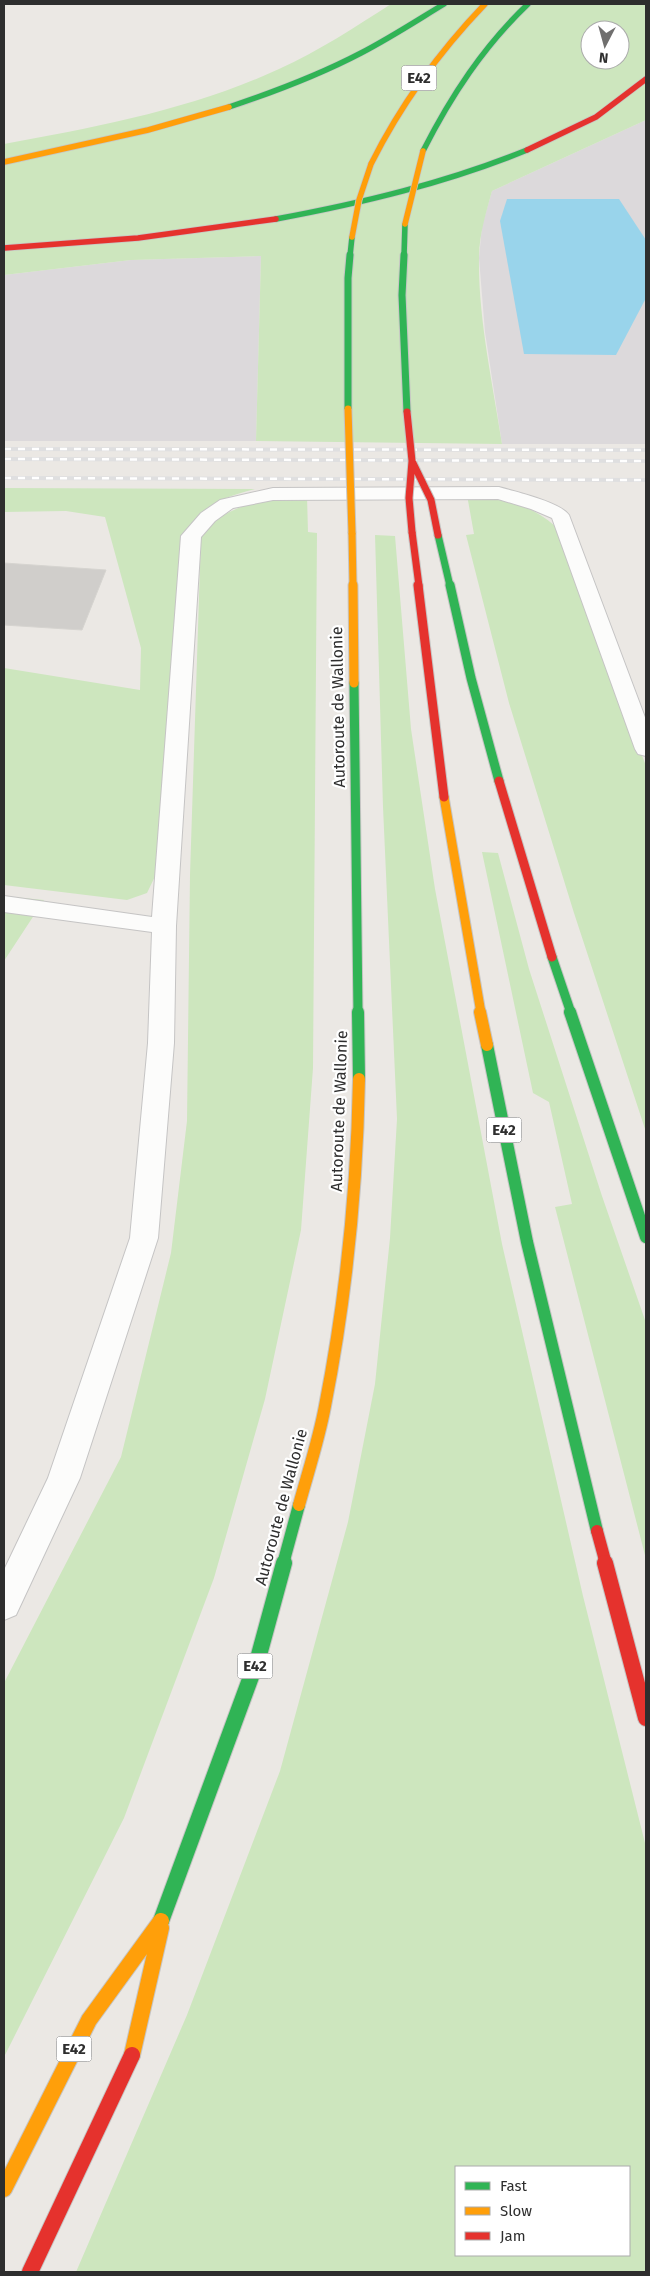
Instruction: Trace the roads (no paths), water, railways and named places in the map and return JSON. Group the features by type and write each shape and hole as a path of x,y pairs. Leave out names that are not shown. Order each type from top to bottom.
{"highway":[{"path":"4,162 167,124 283,86 332,66 378,44 444,4"},
{"name":"Autoroute de Wallonie","path":"4,2189 88,2020 163,1919 259,1655 325,1406 346,1266 358,1140 359,1026 352,533 348,409 348,278 352,237 359,200 370,164 387,127 430,62 485,4"},
{"name":"E42","path":"528,4 495,36 471,66 449,97 423,151 406,224 401,272 401,320 412,461 409,498 448,834 470,959 527,1242 612,1592 646,1718"},
{"path":"4,248 103,242 201,232 376,199 450,178 542,144 589,121 646,79"},
{"path":"412,461 430,500 483,724 519,849 611,1138 646,1237"},
{"path":"30,2272 132,2057 163,1919"}],"street":[{"path":"4,1605 64,1478 144,1238 161,1043 164,926 191,536 208,517 227,504 273,494 499,493 538,505 560,516 646,749"},
{"path":"4,904 164,926"}],"water":[{"path":"507,199 619,199 646,240 646,298 616,355 524,354 500,221"}],"railway":[{"path":"4,449 646,450"},
{"path":"4,459 646,461"},
{"path":"4,478 646,480"}]}
